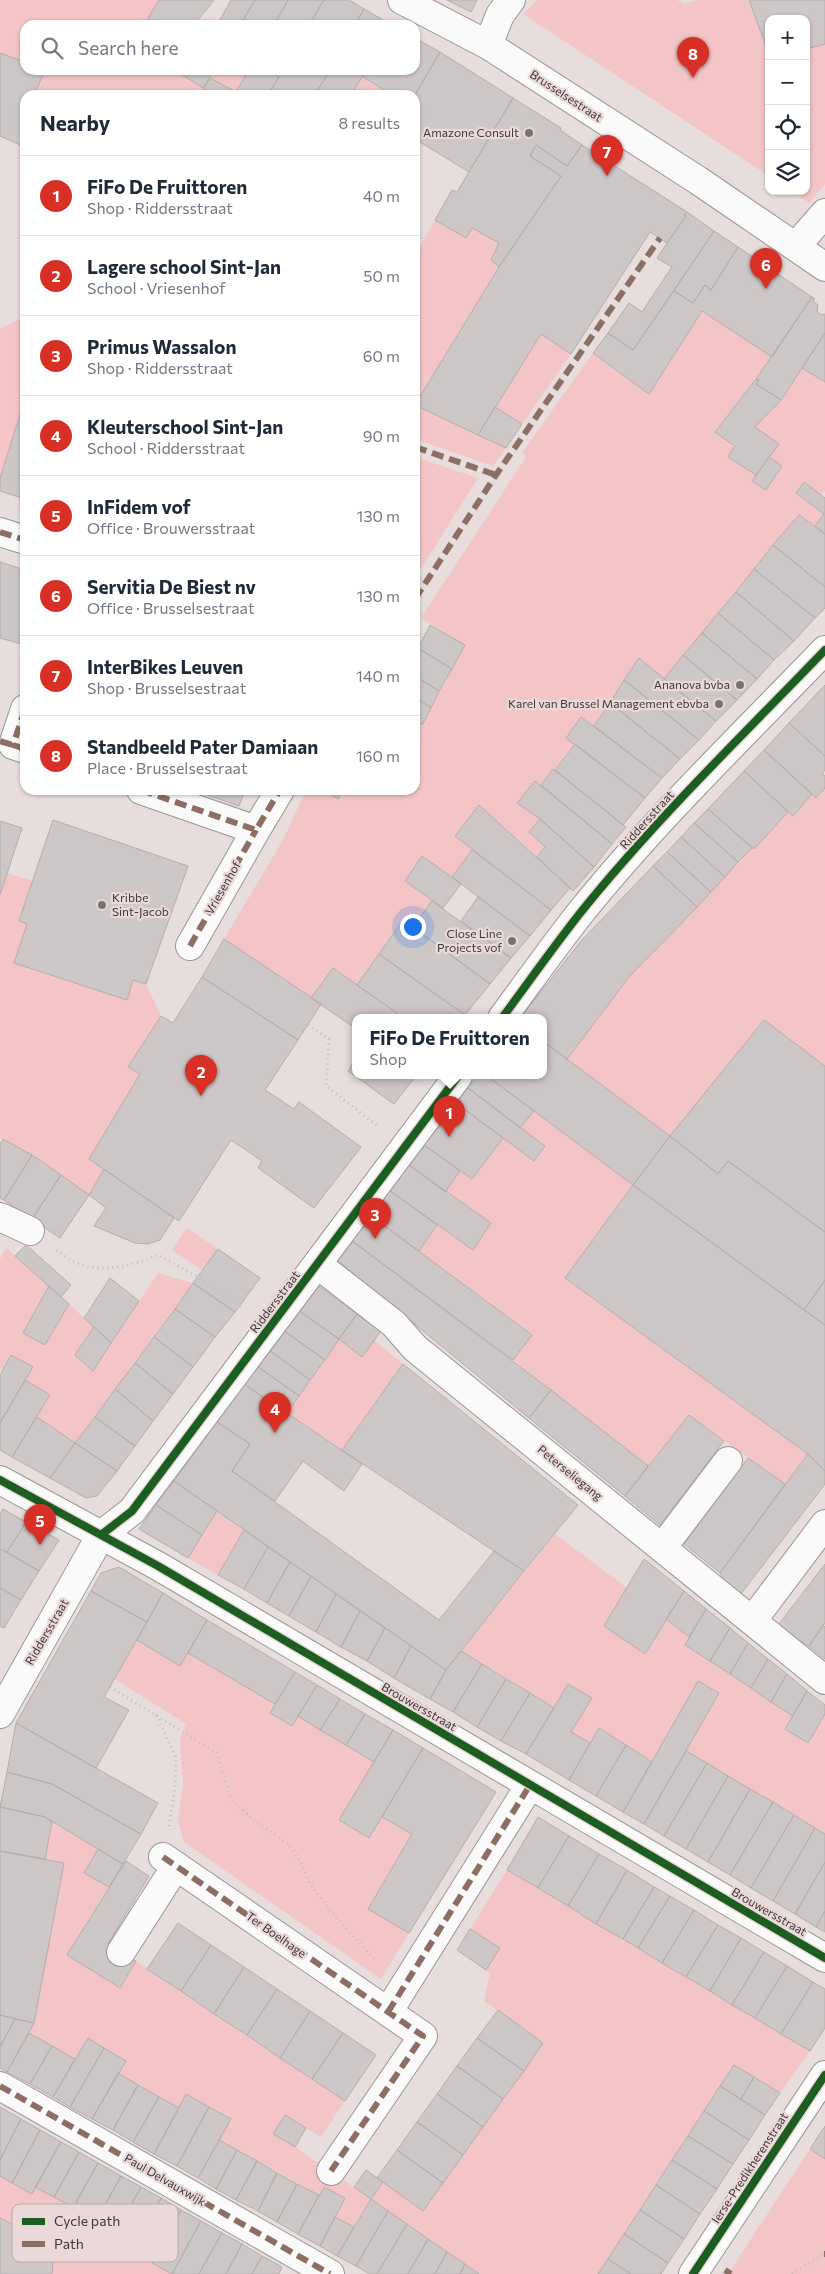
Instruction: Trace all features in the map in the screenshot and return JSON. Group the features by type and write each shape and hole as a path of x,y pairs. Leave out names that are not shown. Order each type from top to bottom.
{"street":[{"name":"Brusselsestraat","path":"402,0 488,45 796,246 825,267"},
{"path":"488,45 500,16 511,0"},
{"path":"796,246 825,213"},
{"path":"0,532 20,538"},
{"name":"Riddersstraat","path":"505,1014 581,912 626,859 825,650"},
{"path":"13,745 20,724"},
{"path":"155,795 256,830"},
{"name":"Vriesenhof","path":"190,946 277,795"},
{"name":"Riddersstraat","path":"0,1714 101,1535 132,1512 456,1079"},
{"path":"0,1217 30,1231"},
{"name":"Peterseliegang","path":"317,1264 394,1324 416,1348 825,1680"},
{"path":"662,1548 728,1461"},
{"name":"Brouwersstraat","path":"0,1480 101,1535 825,1958"},
{"path":"752,1621 825,1524"},
{"path":"388,2012 530,1786"},
{"path":"121,1952 170,1862"},
{"name":"Ter Boelhage","path":"170,1862 422,2036 331,2171"},
{"name":"Ierse-Predikherenstraat","path":"693,2274 825,2074"},
{"name":"Paul Delvauxwijk","path":"0,2086 330,2274"}],"path":[{"path":"308,1025 329,1040 326,1086 379,1127"},
{"path":"30,1231 77,1264 116,1268 136,1264 158,1255 198,1277 240,1307"},
{"path":"110,1687 217,1753 231,1799 251,1818 290,1846 302,1864 309,1882 329,1909 370,1955 406,1985"},
{"path":"156,1714 176,1757 170,1862"},
{"path":"792,2274 824,2254"}],"shaded area":[{"path":"0,0 159,0 147,20 20,20 20,60 0,53"},
{"path":"537,0 677,0 685,4 698,0 749,0 765,43 765,173 523,14"},
{"path":"825,44 825,184 809,203 798,195 810,195 810,48"},
{"path":"43,75 181,75 203,88 202,90 36,90"},
{"path":"212,75 246,75 237,90 232,90 210,78"},
{"path":"362,76 384,90 354,90"},
{"path":"435,220 466,237 472,228 499,243 491,260 499,267 420,397 420,246"},
{"path":"702,311 772,357 715,432 735,446 729,457 756,475 753,481 766,490 782,466 769,457 755,427 781,400 802,368 825,382 825,491 821,495 824,514 815,526 799,515 664,679 639,658 594,726 581,717 566,738 575,744 541,785 535,781 518,803 540,819 529,832 545,847 537,857 479,805 455,836 472,850 452,877 422,857 405,881 432,901 413,927 403,920 357,985 333,968 311,998 224,939 283,840 304,795 332,795 338,799 340,795 420,795 420,728 465,645 421,618 526,457 522,453 593,353 649,393"},
{"path":"20,319 20,415 0,478 0,329"},
{"path":"541,334 571,354 522,424 495,407"},
{"path":"420,407 506,448 493,466 420,441"},
{"path":"420,459 478,478 420,570"},
{"path":"825,788 825,1066 764,1020 670,1136 567,1059 629,977 788,812 793,815 812,794 816,798"},
{"path":"7,873 33,881 20,921 27,924 14,963 126,1000 133,980 146,984 161,1016 128,1067 140,1074 89,1159 104,1169 89,1195 32,1155 0,1138 0,895"},
{"path":"534,1111 633,1185 565,1278 808,1454 785,1484 689,1415 648,1466 513,1360 532,1335 419,1251 437,1225 473,1249 491,1223 445,1192 460,1171 472,1179 503,1138 535,1161 545,1146 520,1128"},
{"path":"187,1228 218,1249 202,1270 172,1250"},
{"path":"6,1248 49,1286 23,1333 45,1345 69,1304 94,1327 75,1355 93,1371 158,1273 193,1283 75,1443 37,1417 50,1395 25,1380 32,1367 11,1355 3,1370 0,1368 0,1259"},
{"path":"339,1339 362,1357 374,1340 403,1364 342,1450 286,1414"},
{"path":"217,1511 244,1530 218,1575 188,1558"},
{"path":"555,1534 627,1588 604,1626 645,1653 666,1619 689,1637 685,1645 793,1716 785,1729 808,1743 825,1714 825,1834 686,1751 719,1693 652,1762 599,1728 590,1743 571,1732 591,1698 569,1684 554,1708 461,1651"},
{"path":"137,1640 180,1666 188,1653 275,1704 270,1713 291,1726 298,1716 374,1762 340,1820 369,1838 382,1817 412,1834 368,1908 409,1933 381,1979 184,1842 178,1821 183,1784 180,1740 186,1724 115,1679"},
{"path":"52,1822 98,1849 84,1873 109,1887 67,1955 120,1988 136,1961 345,2101 321,2137 306,2128 295,2147 371,2199 354,2227 335,2217 345,2198 324,2187 319,2195 219,2140 231,2119 179,2108 138,2085 118,2073 88,2038 75,2059 29,2033 34,2023 64,1863 45,1859"},
{"path":"507,1870 810,2051 780,2093 734,2065 598,2274 479,2274 371,2199 383,2182 423,2211 543,2043 484,2001 490,1973 457,1950"},
{"path":"810,2149 825,2159 825,2274 728,2274"},
{"path":"0,2176 32,2193 35,2187 67,2204 12,2204 12,2224 0,2218"},
{"path":"53,2262 153,2262 172,2274 52,2274"}],"building":[{"path":"159,0 214,0 198,20 147,20"},
{"path":"231,0 255,0 243,20 220,20"},
{"path":"255,0 288,0 277,20 243,20"},
{"path":"288,0 324,0 312,20 277,20"},
{"path":"324,0 349,0 364,9 358,20 312,20"},
{"path":"447,0 477,0 471,12"},
{"path":"749,0 825,0 825,44 810,48 810,15 765,15 765,43"},
{"path":"364,9 383,20 358,20"},
{"path":"420,41 440,52 418,90 384,90 362,76 420,75"},
{"path":"440,52 513,98 469,172 420,142 420,90 418,90"},
{"path":"0,53 20,60 20,75 43,75 36,90 20,90 20,145 0,136"},
{"path":"183,75 211,75 203,88"},
{"path":"246,75 276,75 279,77 271,90 237,90"},
{"path":"280,75 327,75 318,90 271,90"},
{"path":"327,75 363,75 354,90 318,90"},
{"path":"210,78 232,90 203,90"},
{"path":"513,98 561,128 560,130 582,145 567,166 536,145 530,156 561,176 499,267 491,260 499,243 472,228 466,238 435,220 452,190 457,192"},
{"path":"536,145 567,166 582,145 687,212 667,243 650,232 571,354 541,334 478,435 420,407 420,397 499,267 561,176 530,156"},
{"path":"687,212 714,231 633,350 608,333 629,303 642,312 672,267 657,258"},
{"path":"714,231 738,247 711,290 705,285 693,303 674,291"},
{"path":"738,247 812,297 772,357 702,311 649,394 593,353 608,333 633,350 674,291 693,303 705,285 711,290"},
{"path":"812,297 815,299 813,301 818,305 817,312 822,315 825,314 825,333 781,400 756,384 759,380 756,379"},
{"path":"825,333 825,382 802,368"},
{"path":"756,379 759,380 756,384 781,400 755,427 779,444 756,475 728,457 735,446 715,432"},
{"path":"495,407 522,424 506,448 478,435"},
{"path":"20,415 20,497 0,491 0,478"},
{"path":"769,457 782,466 766,490 752,481"},
{"path":"804,482 825,498 825,534 815,526 824,514 796,493"},
{"path":"799,515 825,534 825,587 773,545"},
{"path":"773,545 825,587 825,608 815,618 754,569"},
{"path":"0,562 20,568 20,644 0,638"},
{"path":"754,569 815,618 794,641 736,592"},
{"path":"736,592 794,641 774,660 718,613"},
{"path":"718,613 774,660 757,679 702,633"},
{"path":"430,625 465,645 452,669 420,649 420,644"},
{"path":"702,633 757,679 737,700 683,655"},
{"path":"420,649 452,669 439,691 420,679"},
{"path":"683,655 737,700 716,721 664,679"},
{"path":"639,658 716,721 699,740 624,680"},
{"path":"420,679 439,691 431,708 420,700"},
{"path":"624,680 699,740 680,759 610,703"},
{"path":"825,685 825,756 789,723"},
{"path":"420,700 431,708 422,725 420,724"},
{"path":"610,703 680,759 662,778 594,726"},
{"path":"581,717 662,778 645,798 566,738"},
{"path":"789,723 825,756 825,770 822,774 825,776 825,788 816,798 764,750"},
{"path":"575,744 645,798 623,825 555,770"},
{"path":"764,750 812,794 793,816 744,771"},
{"path":"553,769 626,827 612,844 541,785"},
{"path":"744,771 788,812 754,849 708,809"},
{"path":"535,781 612,844 594,867 540,819 517,803"},
{"path":"207,795 243,795 239,806"},
{"path":"332,795 340,795 338,799"},
{"path":"479,805 570,888 551,910 455,836"},
{"path":"708,809 752,848 738,862 694,823"},
{"path":"540,819 594,867 573,891 537,857 545,847 529,832"},
{"path":"53,820 188,866 146,984 133,980 127,1000 14,963 27,924 19,921"},
{"path":"0,821 22,828 0,895"},
{"path":"694,823 738,862 725,877 681,837"},
{"path":"681,837 725,877 711,892 667,852"},
{"path":"472,850 551,910 530,936 452,877"},
{"path":"667,852 711,892 697,907 653,866"},
{"path":"422,856 461,884 443,908 405,881"},
{"path":"653,866 697,907 629,977 567,1059 547,1044 547,1014 523,1014 582,940"},
{"path":"478,897 530,936 511,958 461,921"},
{"path":"432,901 511,958 490,984 413,927"},
{"path":"403,920 490,984 466,1014 464,1014 379,954"},
{"path":"224,939 321,1004 298,1040 202,977"},
{"path":"379,954 464,1014 398,1014 357,985"},
{"path":"333,968 398,1014 352,1014 352,1026 311,998"},
{"path":"202,977 298,1040 265,1090 294,1109 299,1102 361,1147 314,1208 258,1168 262,1161 231,1140 179,1221 89,1159 140,1074 128,1067 161,1016 173,1023"},
{"path":"764,1020 825,1066 825,1232 728,1161 718,1174 670,1136"},
{"path":"547,1044 670,1136 633,1185 491,1079 547,1079"},
{"path":"352,1065 352,1074 348,1071"},
{"path":"359,1079 414,1079 394,1104"},
{"path":"475,1079 491,1079 534,1111 520,1128 468,1088"},
{"path":"468,1088 545,1146 534,1161 456,1103"},
{"path":"456,1103 503,1138 472,1179 424,1145"},
{"path":"670,1136 718,1174 728,1161 825,1232 825,1280 804,1310 633,1185"},
{"path":"3,1139 32,1155 4,1200 0,1198 0,1145"},
{"path":"424,1145 460,1171 445,1192 409,1165"},
{"path":"32,1155 61,1175 32,1219 4,1200"},
{"path":"409,1165 491,1223 473,1250 389,1190"},
{"path":"104,1169 174,1218 160,1240 148,1244 135,1243 94,1226 106,1208 89,1195"},
{"path":"61,1175 89,1195 60,1238 32,1219"},
{"path":"633,1185 825,1325 825,1471 808,1454 565,1278"},
{"path":"389,1190 437,1225 419,1251 371,1216"},
{"path":"371,1216 532,1335 513,1360 352,1241"},
{"path":"352,1241 551,1390 529,1418 338,1261"},
{"path":"26,1245 71,1285 61,1297 15,1256"},
{"path":"218,1249 260,1278 235,1312 193,1283"},
{"path":"110,1278 139,1301 111,1343 84,1318"},
{"path":"825,1280 825,1325 804,1310"},
{"path":"193,1283 235,1312 215,1337 175,1309"},
{"path":"316,1284 357,1314 339,1339 298,1310"},
{"path":"49,1286 69,1304 45,1345 23,1333"},
{"path":"175,1309 215,1337 193,1367 154,1337"},
{"path":"298,1310 339,1339 325,1360 283,1330"},
{"path":"357,1314 381,1331 362,1357 339,1339"},
{"path":"94,1327 111,1343 93,1371 75,1355"},
{"path":"283,1330 325,1360 310,1380 269,1350"},
{"path":"154,1337 193,1367 173,1394 135,1363"},
{"path":"269,1350 310,1380 299,1396 257,1366"},
{"path":"11,1355 33,1367 0,1423 0,1375"},
{"path":"135,1363 173,1394 153,1421 115,1389"},
{"path":"403,1364 578,1505 524,1571 342,1450"},
{"path":"257,1366 299,1396 286,1414 244,1384"},
{"path":"25,1380 50,1395 12,1457 0,1450 0,1423"},
{"path":"244,1384 362,1464 344,1491 303,1461 275,1501 232,1471 250,1444 217,1422"},
{"path":"115,1389 153,1421 135,1446 95,1417"},
{"path":"551,1390 648,1466 625,1496 529,1418"},
{"path":"689,1415 724,1441 660,1525 625,1496"},
{"path":"37,1417 75,1443 50,1478 12,1457"},
{"path":"95,1417 135,1446 117,1471 75,1443"},
{"path":"217,1422 250,1444 232,1471 439,1620 494,1551 524,1571 446,1670 174,1481"},
{"path":"75,1443 117,1471 97,1496 86,1498 50,1478"},
{"path":"808,1454 825,1471 825,1484 737,1599 720,1573"},
{"path":"748,1458 785,1484 720,1573 684,1544"},
{"path":"174,1481 217,1511 202,1535 156,1505"},
{"path":"156,1505 202,1535 188,1558 139,1529"},
{"path":"3,1509 26,1522 7,1552 0,1549 0,1514"},
{"path":"26,1522 59,1540 39,1571 7,1552"},
{"path":"244,1530 268,1547 244,1589 218,1575"},
{"path":"268,1547 290,1562 267,1603 244,1589"},
{"path":"0,1549 39,1571 21,1600 0,1588"},
{"path":"644,1559 684,1591 645,1654 604,1626"},
{"path":"290,1562 311,1576 289,1616 267,1603"},
{"path":"825,1564 825,1623 809,1646 776,1628"},
{"path":"119,1567 163,1593 147,1622 91,1591 101,1573"},
{"path":"311,1576 336,1594 316,1632 289,1616"},
{"path":"0,1588 21,1600 4,1628 0,1626"},
{"path":"91,1591 147,1622 104,1697 129,1710 96,1768 16,1723"},
{"path":"684,1591 706,1609 689,1637 666,1619"},
{"path":"163,1593 207,1620 180,1666 137,1640"},
{"path":"336,1594 360,1611 341,1647 316,1632"},
{"path":"706,1609 730,1628 710,1661 685,1645"},
{"path":"360,1611 385,1628 367,1661 341,1647"},
{"path":"207,1620 295,1672 275,1704 188,1653"},
{"path":"823,1625 825,1627 825,1659 809,1646"},
{"path":"385,1628 411,1646 394,1678 367,1661"},
{"path":"730,1628 748,1643 730,1674 710,1661"},
{"path":"748,1643 768,1659 751,1688 730,1674"},
{"path":"411,1646 446,1670 430,1699 394,1678"},
{"path":"461,1651 482,1664 453,1712 430,1699 446,1670"},
{"path":"768,1659 787,1674 771,1702 751,1688"},
{"path":"482,1664 506,1679 477,1727 453,1712"},
{"path":"295,1672 317,1685 292,1726 270,1713"},
{"path":"787,1674 807,1691 793,1716 771,1702"},
{"path":"506,1679 530,1693 501,1741 477,1727"},
{"path":"698,1681 719,1693 644,1824 623,1812"},
{"path":"568,1684 592,1698 571,1732 590,1743 569,1780 526,1754"},
{"path":"317,1685 340,1699 320,1730 298,1716"},
{"path":"807,1691 825,1705 825,1714 808,1743 785,1729"},
{"path":"530,1693 554,1708 526,1754 501,1741"},
{"path":"340,1699 365,1714 346,1745 320,1730"},
{"path":"365,1714 393,1730 374,1762 346,1745"},
{"path":"16,1723 158,1803 141,1834 52,1784 7,1772"},
{"path":"599,1728 626,1745 596,1796 569,1780"},
{"path":"393,1730 423,1748 369,1838 339,1820"},
{"path":"626,1745 652,1762 623,1812 596,1796"},
{"path":"423,1748 496,1792 409,1933 368,1909 412,1834 382,1817"},
{"path":"686,1751 707,1763 664,1836 644,1824"},
{"path":"707,1763 728,1776 686,1849 664,1836"},
{"path":"7,1772 52,1784 141,1834 123,1864 45,1817 0,1807"},
{"path":"728,1776 750,1789 708,1862 686,1849"},
{"path":"750,1789 773,1802 730,1875 708,1862"},
{"path":"773,1802 794,1815 751,1888 730,1875"},
{"path":"0,1807 45,1817 52,1822 45,1859 0,1851"},
{"path":"794,1815 815,1828 773,1901 751,1888"},
{"path":"538,1817 569,1836 538,1888 507,1870"},
{"path":"815,1828 825,1834 825,1862 795,1914 773,1901"},
{"path":"569,1836 599,1854 568,1906 538,1888"},
{"path":"98,1849 123,1864 109,1887 84,1873"},
{"path":"0,1851 64,1863 34,2023 0,2015"},
{"path":"599,1854 627,1870 596,1924 568,1906"},
{"path":"126,1861 149,1876 108,1944 136,1961 120,1988 67,1955"},
{"path":"825,1862 825,1911 816,1927 795,1914"},
{"path":"627,1870 654,1887 623,1939 596,1924"},
{"path":"654,1887 670,1896 638,1948 623,1939"},
{"path":"670,1896 694,1910 662,1963 638,1948"},
{"path":"694,1910 718,1925 686,1977 662,1963"},
{"path":"825,1911 825,1932 816,1927"},
{"path":"178,1923 211,1945 181,1991 147,1969"},
{"path":"718,1925 741,1938 710,1991 686,1977"},
{"path":"470,1929 500,1948 486,1970 457,1950"},
{"path":"741,1938 764,1952 732,2005 710,1991"},
{"path":"211,1945 244,1967 214,2014 181,1991"},
{"path":"764,1952 787,1966 755,2018 732,2005"},
{"path":"787,1966 813,1982 781,2034 755,2018"},
{"path":"244,1967 277,1989 247,2035 214,2014"},
{"path":"813,1982 825,1989 825,2028 810,2051 781,2034"},
{"path":"277,1989 310,2011 280,2058 247,2035"},
{"path":"498,2010 543,2043 524,2071 477,2038"},
{"path":"310,2011 343,2033 312,2079 280,2058"},
{"path":"0,2015 15,2019 0,2047"},
{"path":"15,2019 34,2023 7,2072 0,2068 0,2047"},
{"path":"29,2033 52,2046 30,2084 7,2072"},
{"path":"343,2033 376,2055 345,2101 312,2079"},
{"path":"88,2038 104,2048 70,2107 53,2097"},
{"path":"477,2038 524,2071 503,2099 457,2066"},
{"path":"52,2046 75,2059 53,2097 30,2084"},
{"path":"104,2048 126,2061 92,2119 70,2107"},
{"path":"734,2065 754,2077 741,2099 720,2086"},
{"path":"457,2066 503,2099 483,2127 437,2094"},
{"path":"118,2073 138,2085 113,2130 92,2119"},
{"path":"754,2077 780,2093 765,2115 741,2099"},
{"path":"138,2085 159,2097 133,2142 113,2130"},
{"path":"720,2086 765,2115 749,2140 704,2111"},
{"path":"186,2094 209,2107 177,2166 154,2154"},
{"path":"437,2094 483,2127 463,2155 417,2122"},
{"path":"159,2097 179,2108 154,2154 133,2142"},
{"path":"0,2107 21,2119 0,2160"},
{"path":"209,2107 231,2119 198,2178 177,2166"},
{"path":"704,2111 749,2140 733,2164 688,2136"},
{"path":"285,2115 306,2128 295,2147 273,2134"},
{"path":"21,2119 40,2130 12,2183 0,2176 0,2160"},
{"path":"417,2122 463,2155 443,2183 397,2150"},
{"path":"825,2126 825,2159 810,2149"},
{"path":"40,2130 61,2142 32,2194 12,2183"},
{"path":"688,2136 733,2164 717,2189 672,2160"},
{"path":"219,2140 237,2150 216,2189 198,2178"},
{"path":"61,2142 79,2152 54,2197 35,2187"},
{"path":"237,2150 257,2161 236,2200 216,2189"},
{"path":"397,2150 443,2183 423,2211 377,2178"},
{"path":"79,2152 98,2163 75,2204 67,2204 54,2197"},
{"path":"672,2160 717,2189 700,2214 656,2185"},
{"path":"257,2161 277,2173 258,2211 236,2200"},
{"path":"98,2163 121,2176 106,2204 76,2204"},
{"path":"366,2170 383,2182 371,2199 354,2187"},
{"path":"277,2173 297,2184 277,2222 258,2211"},
{"path":"121,2176 141,2187 132,2204 106,2204"},
{"path":"297,2184 319,2195 298,2234 277,2222"},
{"path":"656,2185 700,2214 684,2239 640,2210"},
{"path":"141,2187 161,2198 158,2204 132,2204"},
{"path":"324,2187 345,2198 320,2246 298,2234"},
{"path":"161,2198 171,2204 158,2204"},
{"path":"371,2199 388,2211 356,2266 337,2256"},
{"path":"181,2210 201,2221 172,2274 152,2263 178,2262 178,2215"},
{"path":"640,2210 684,2239 668,2263 624,2234"},
{"path":"388,2211 407,2224 377,2274 370,2274 356,2266"},
{"path":"335,2217 354,2227 337,2256 320,2246"},
{"path":"0,2218 12,2224 12,2262 53,2262 52,2274 0,2274"},
{"path":"201,2221 222,2233 199,2274 172,2274"},
{"path":"407,2224 428,2239 408,2274 377,2274"},
{"path":"222,2233 242,2244 226,2274 199,2274"},
{"path":"624,2234 668,2263 661,2274 631,2274 608,2259"},
{"path":"428,2239 447,2252 435,2274 408,2274"},
{"path":"242,2244 262,2256 252,2274 226,2274"},
{"path":"447,2252 465,2264 460,2274 435,2274"},
{"path":"262,2256 282,2267 279,2274 252,2274"},
{"path":"608,2259 631,2274 598,2274"},
{"path":"465,2264 479,2274 460,2274"}],"marked path":[{"path":"420,591 496,475 660,238"},
{"path":"420,449 496,475"},
{"path":"0,532 20,538"},
{"path":"20,724 13,745 20,747"},
{"path":"0,741 13,745"},
{"path":"155,795 256,830 277,795"},
{"path":"190,946 256,830"},
{"path":"388,2012 530,1785"},
{"path":"163,1857 423,2036 331,2171"},
{"path":"0,2086 330,2274"},
{"path":"725,2270 731,2274"}],"cycle path":[{"path":"505,1014 581,912 639,844 700,778 825,650"},
{"path":"101,1535 132,1511 456,1079"},
{"path":"0,1480 158,1566 825,1958"},
{"path":"693,2274 825,2075"}],"place":[{"name":"Standbeeld Pater Damiaan","path":"693,78"},
{"name":"Amazone Consult","path":"529,133"},
{"name":"InterBikes Leuven","path":"607,176"},
{"name":"Servitia De Biest nv","path":"766,289"},
{"name":"Ananova bvba","path":"740,685"},
{"name":"Karel van Brussel Management ebvba","path":"719,704"},
{"name":"Kribbe Sint-Jacob","path":"102,905"},
{"name":"Close Line Projects vof","path":"512,941"},
{"name":"Lagere school Sint-Jan","path":"201,1096"},
{"name":"FiFo De Fruittoren","path":"449,1137"},
{"name":"Primus Wassalon","path":"375,1239"},
{"name":"Kleuterschool Sint-Jan","path":"275,1433"},
{"name":"InFidem vof","path":"40,1545"}]}
